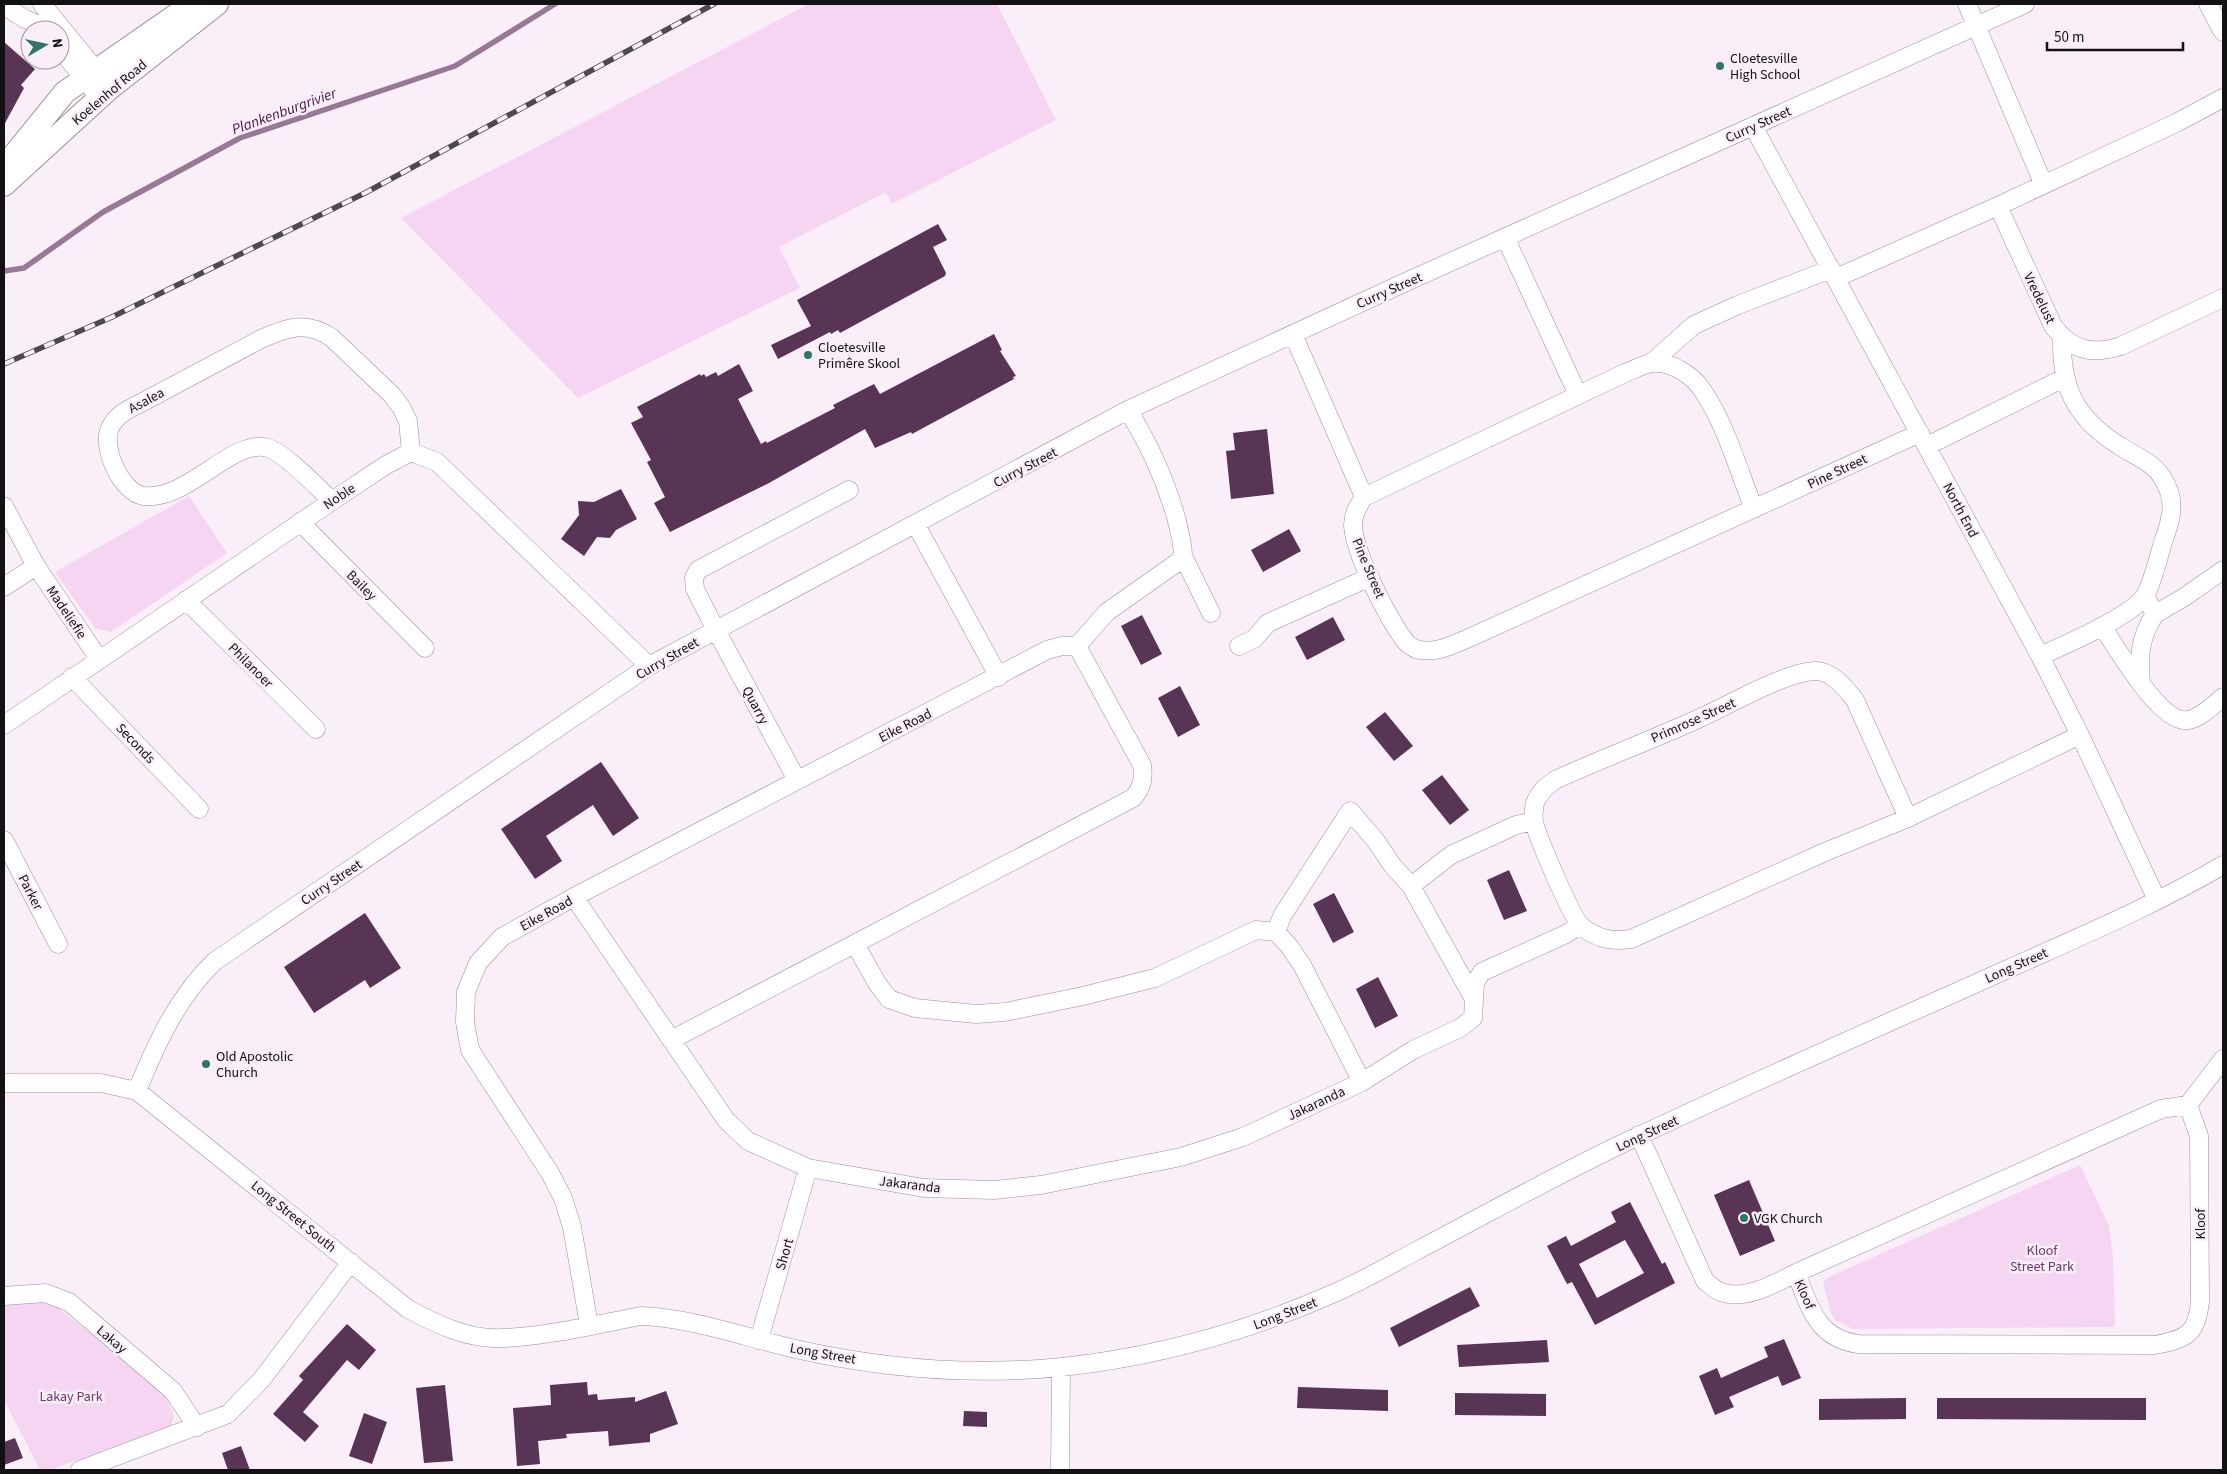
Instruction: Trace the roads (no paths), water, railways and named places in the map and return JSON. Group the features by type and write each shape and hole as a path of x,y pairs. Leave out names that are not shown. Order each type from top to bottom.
{"main road":[{"name":"Koelenhof Road","path":"4,167 65,92 192,4"},
{"name":"Koelenhof Road","path":"4,185 105,93 217,4"}],"street":[{"path":"21,4 36,20"},
{"path":"42,4 105,93"},
{"path":"1968,4 2043,183"},
{"name":"Curry Street","path":"137,1091 176,1009 196,978 215,961 649,666 1128,410 2025,4"},
{"path":"2208,4 2223,32"},
{"path":"4,6 27,20"},
{"path":"70,57 90,73"},
{"path":"1293,334 1364,497 1578,395 1650,363 1694,325 1738,306 1833,274 1998,206 2043,183 2176,123 2223,98"},
{"name":"North End","path":"1753,126 2040,656 2157,900"},
{"name":"Vredelust","path":"1998,206 2045,311 2062,339 2078,348 2091,351 2107,351 2223,298"},
{"path":"1506,239 1578,395"},
{"name":"Asalea","path":"332,501 280,454 268,447 256,447 231,456 180,488 160,495 142,496 134,493 122,480 111,457 108,434 120,415 139,404 261,339 281,330 306,326 320,330 331,337 392,394 408,421 411,452"},
{"path":"2040,656 2102,626 2131,608 2144,596 2172,517 2170,494 2162,477 2154,468 2104,437 2091,426 2080,411 2064,378 2062,339"},
{"path":"1650,363 1676,368 1689,376 1703,391 1719,423 1754,509"},
{"name":"Pine Street","path":"1364,497 1356,509 1353,524 1355,539 1370,577 1406,643 1420,650 1440,650 1754,509 1924,439 2064,378"},
{"path":"1128,410 1144,436 1160,470 1177,523 1183,547 1183,556 1211,612"},
{"path":"411,452 437,462 649,666"},
{"name":"Noble","path":"4,725 300,522 386,465 411,452"},
{"name":"Quarry","path":"797,780 695,589 695,572 849,490"},
{"name":"Madeliefie","path":"4,506 36,566 99,659"},
{"name":"Bailey","path":"300,522 425,648"},
{"path":"916,525 999,677"},
{"path":"671,1040 1133,798 1140,790 1143,773 1137,755 1077,646 1107,612 1178,562 1183,556"},
{"path":"4,587 36,566"},
{"path":"2141,685 2139,662 2144,630 2155,614 2183,598 2223,570"},
{"path":"1239,646 1254,639 1268,623 1370,577"},
{"path":"2144,596 2155,614"},
{"name":"Philanoer","path":"186,600 316,730"},
{"path":"2102,626 2141,685 2168,713 2179,720 2186,721 2198,716 2223,697"},
{"name":"Eike Road","path":"589,1325 572,1227 563,1198 550,1173 470,1050 465,1022 466,992 478,963 502,937 574,897 999,677 1047,650 1062,646 1077,646"},
{"name":"Primrose Street","path":"1534,821 1535,804 1542,791 1555,780 1699,719 1797,673 1818,671 1833,678 1854,700 1908,818"},
{"name":"Seconds","path":"72,678 199,809"},
{"path":"1411,886 1451,855 1516,825 1534,821 1541,841 1580,925 1599,938 1617,941 1631,939 1825,852 1908,818 2080,736"},
{"path":"855,944 889,1000 915,1008 976,1014 1005,1012 1083,996 1155,978 1256,930 1276,932 1282,916 1350,811 1376,841 1403,879 1411,886 1474,999"},
{"name":"Parker","path":"4,840 58,944"},
{"name":"Long Street","path":"589,1325 641,1316 662,1317 689,1321 823,1354 886,1364 949,1370 1061,1367 1148,1354 1222,1336 1281,1316 1338,1292 1639,1135 2157,900 2223,865"},
{"name":"Jakaranda","path":"574,897 726,1120 739,1135 756,1146 808,1168 924,1188 994,1190 1041,1185 1181,1157 1243,1137 1362,1082 1413,1050 1466,1024 1473,1018 1475,1010 1474,999"},
{"path":"1474,999 1476,983 1482,972 1566,934 1580,925"},
{"name":"Jakaranda","path":"1276,932 1289,946 1302,966 1362,1082"},
{"path":"2188,1106 2223,1059"},
{"name":"Long Street South","path":"4,1083 101,1083 137,1091 408,1309 436,1324 468,1334 500,1338 589,1325"},
{"name":"Kloof","path":"1639,1135 1705,1281 1719,1292 1733,1296 1772,1285 1796,1273 2161,1110 2188,1106 2199,1136 2200,1301 2196,1325 2187,1336 2176,1342 2155,1345 1858,1344 1843,1342 1833,1337 1822,1327 1809,1305 1796,1273"},
{"name":"Short","path":"760,1340 808,1168"},
{"path":"80,1470 228,1414 262,1379 351,1262"},
{"name":"Lakay","path":"4,1296 45,1293 69,1302 173,1391 197,1427"},
{"path":"1060,1470 1061,1367"}],"waterway":[{"name":"Plankenburgrivier","path":"4,271 24,268 103,212 240,138 455,66 555,4"}],"railway":[{"path":"4,364 112,317 365,193 714,4"}],"place":[{"name":"Cloetesville High School","path":"1720,66"},
{"name":"Cloetesville Primêre Skool","path":"808,355"},
{"name":"Old Apostolic Church","path":"206,1064"},
{"name":"VGK Church","path":"1744,1218"}],"park label":[{"name":"Kloof Street Park","path":"2042,1258"},
{"name":"Lakay Park","path":"71,1396"}]}
